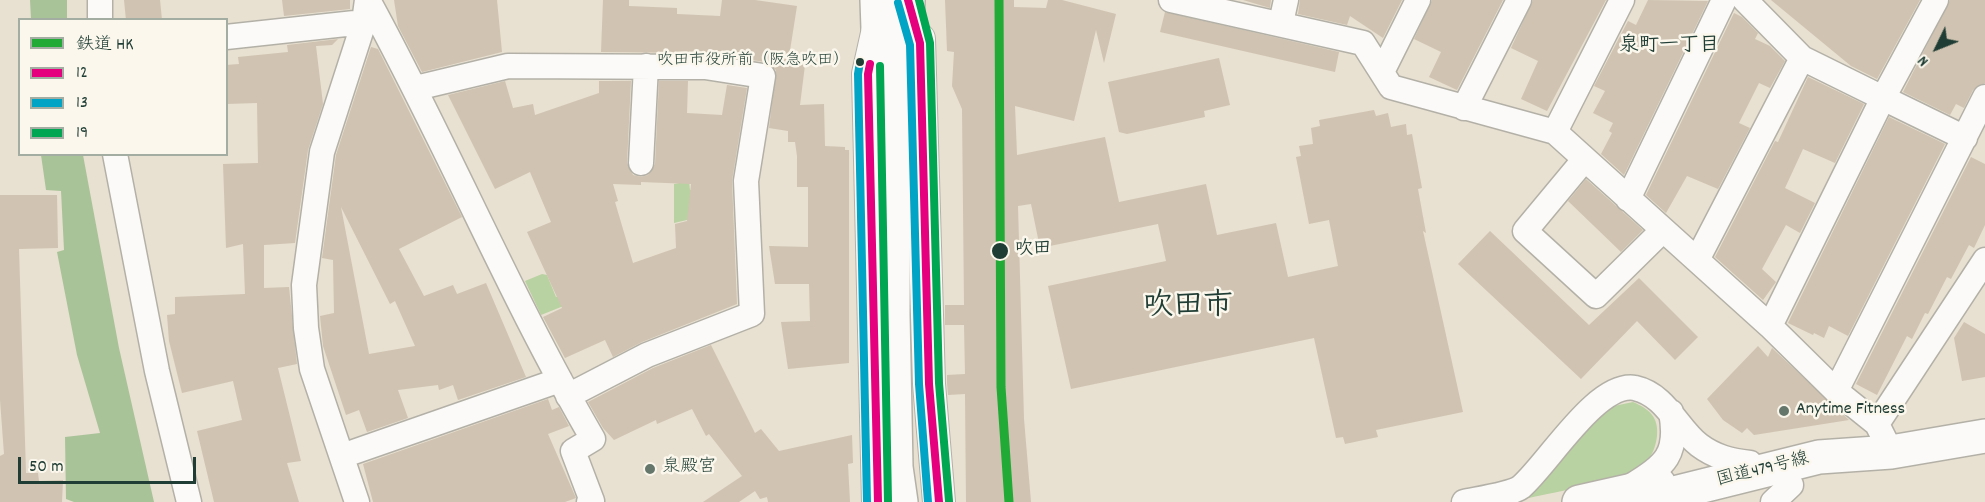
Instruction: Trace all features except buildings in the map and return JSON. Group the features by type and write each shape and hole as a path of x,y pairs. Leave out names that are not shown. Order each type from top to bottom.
{"highway":[{"path":"893,8 904,43 910,467 916,502"},
{"path":"901,502 896,467 909,314"},
{"name":"国道479号線","path":"1628,498 1819,457 1884,438 1985,436"},
{"name":"国道479号線","path":"1728,502 1782,493 1844,472 1884,438"},
{"path":"1579,502 1628,498 1750,463 1819,457"}],"main road":[{"path":"878,502 868,74 893,8"},
{"path":"909,314 929,384 939,502"}],"street":[{"path":"100,0 100,18"},
{"path":"1171,0 1283,12 1363,43 1391,87 1555,132 1770,326 1884,438 1985,260"},
{"path":"1382,72 1418,0"},
{"path":"1464,108 1519,0"},
{"path":"1555,132 1622,0"},
{"path":"1628,199 1724,0"},
{"path":"1745,0 1802,58 1965,138"},
{"path":"1770,326 1883,98 1936,0"},
{"path":"228,37 366,8"},
{"path":"366,8 416,88 564,388 593,439 573,451 592,501 589,502"},
{"path":"357,502 312,369 306,328 304,285 322,152 366,8"},
{"path":"1697,261 1802,58"},
{"path":"342,456 564,388 752,314 746,181 768,82 763,76 705,67 508,66 416,88"},
{"path":"641,163 646,66"},
{"path":"1836,391 1985,97"},
{"path":"115,156 157,372 189,502"},
{"path":"1584,160 1525,231 1596,296 1663,230"},
{"path":"1464,502 1520,488 1599,401 1611,393 1634,388 1649,394 1671,412 1697,444 1729,460 1750,463"},
{"path":"1628,498 1665,461 1674,440 1671,412"}],"green space":[{"path":"30,0 67,0 67,18 31,18"},
{"path":"41,156 83,156 119,348 154,502 74,502 66,499 65,437 100,433 77,355 57,252 64,250 61,191 46,190"},
{"path":"689,181 690,190 730,192 687,220 674,223 674,184"},
{"path":"542,274 547,275 556,297 571,291 586,297 541,315 525,281"},
{"path":"1633,402 1652,414 1657,429 1655,447 1644,464 1635,470 1590,485 1529,498 1526,495 1594,418 1614,406"}],"rail line":[{"name":"HK","path":"999,0 1001,387 1009,502"}],"transit line":[{"name":"12","path":"908,0 920,43 929,384 939,502"},
{"name":"19","path":"919,0 930,43 939,383 949,501"},
{"name":"13","path":"898,3 910,45 919,384 928,502"},
{"name":"13","path":"860,62 858,74 867,502"},
{"name":"12","path":"870,64 868,74 878,502"},
{"name":"19","path":"880,66 888,502"}],"place":[{"name":"吹田市役所前（阪急吹田）","path":"860,62"},
{"name":"吹田","path":"1000,251"},
{"name":"Anytime Fitness","path":"1784,411"},
{"name":"泉殿宮","path":"650,469"}],"district":[{"name":"泉町一丁目","path":"1669,47"},
{"name":"吹田市","path":"1188,309"}]}
